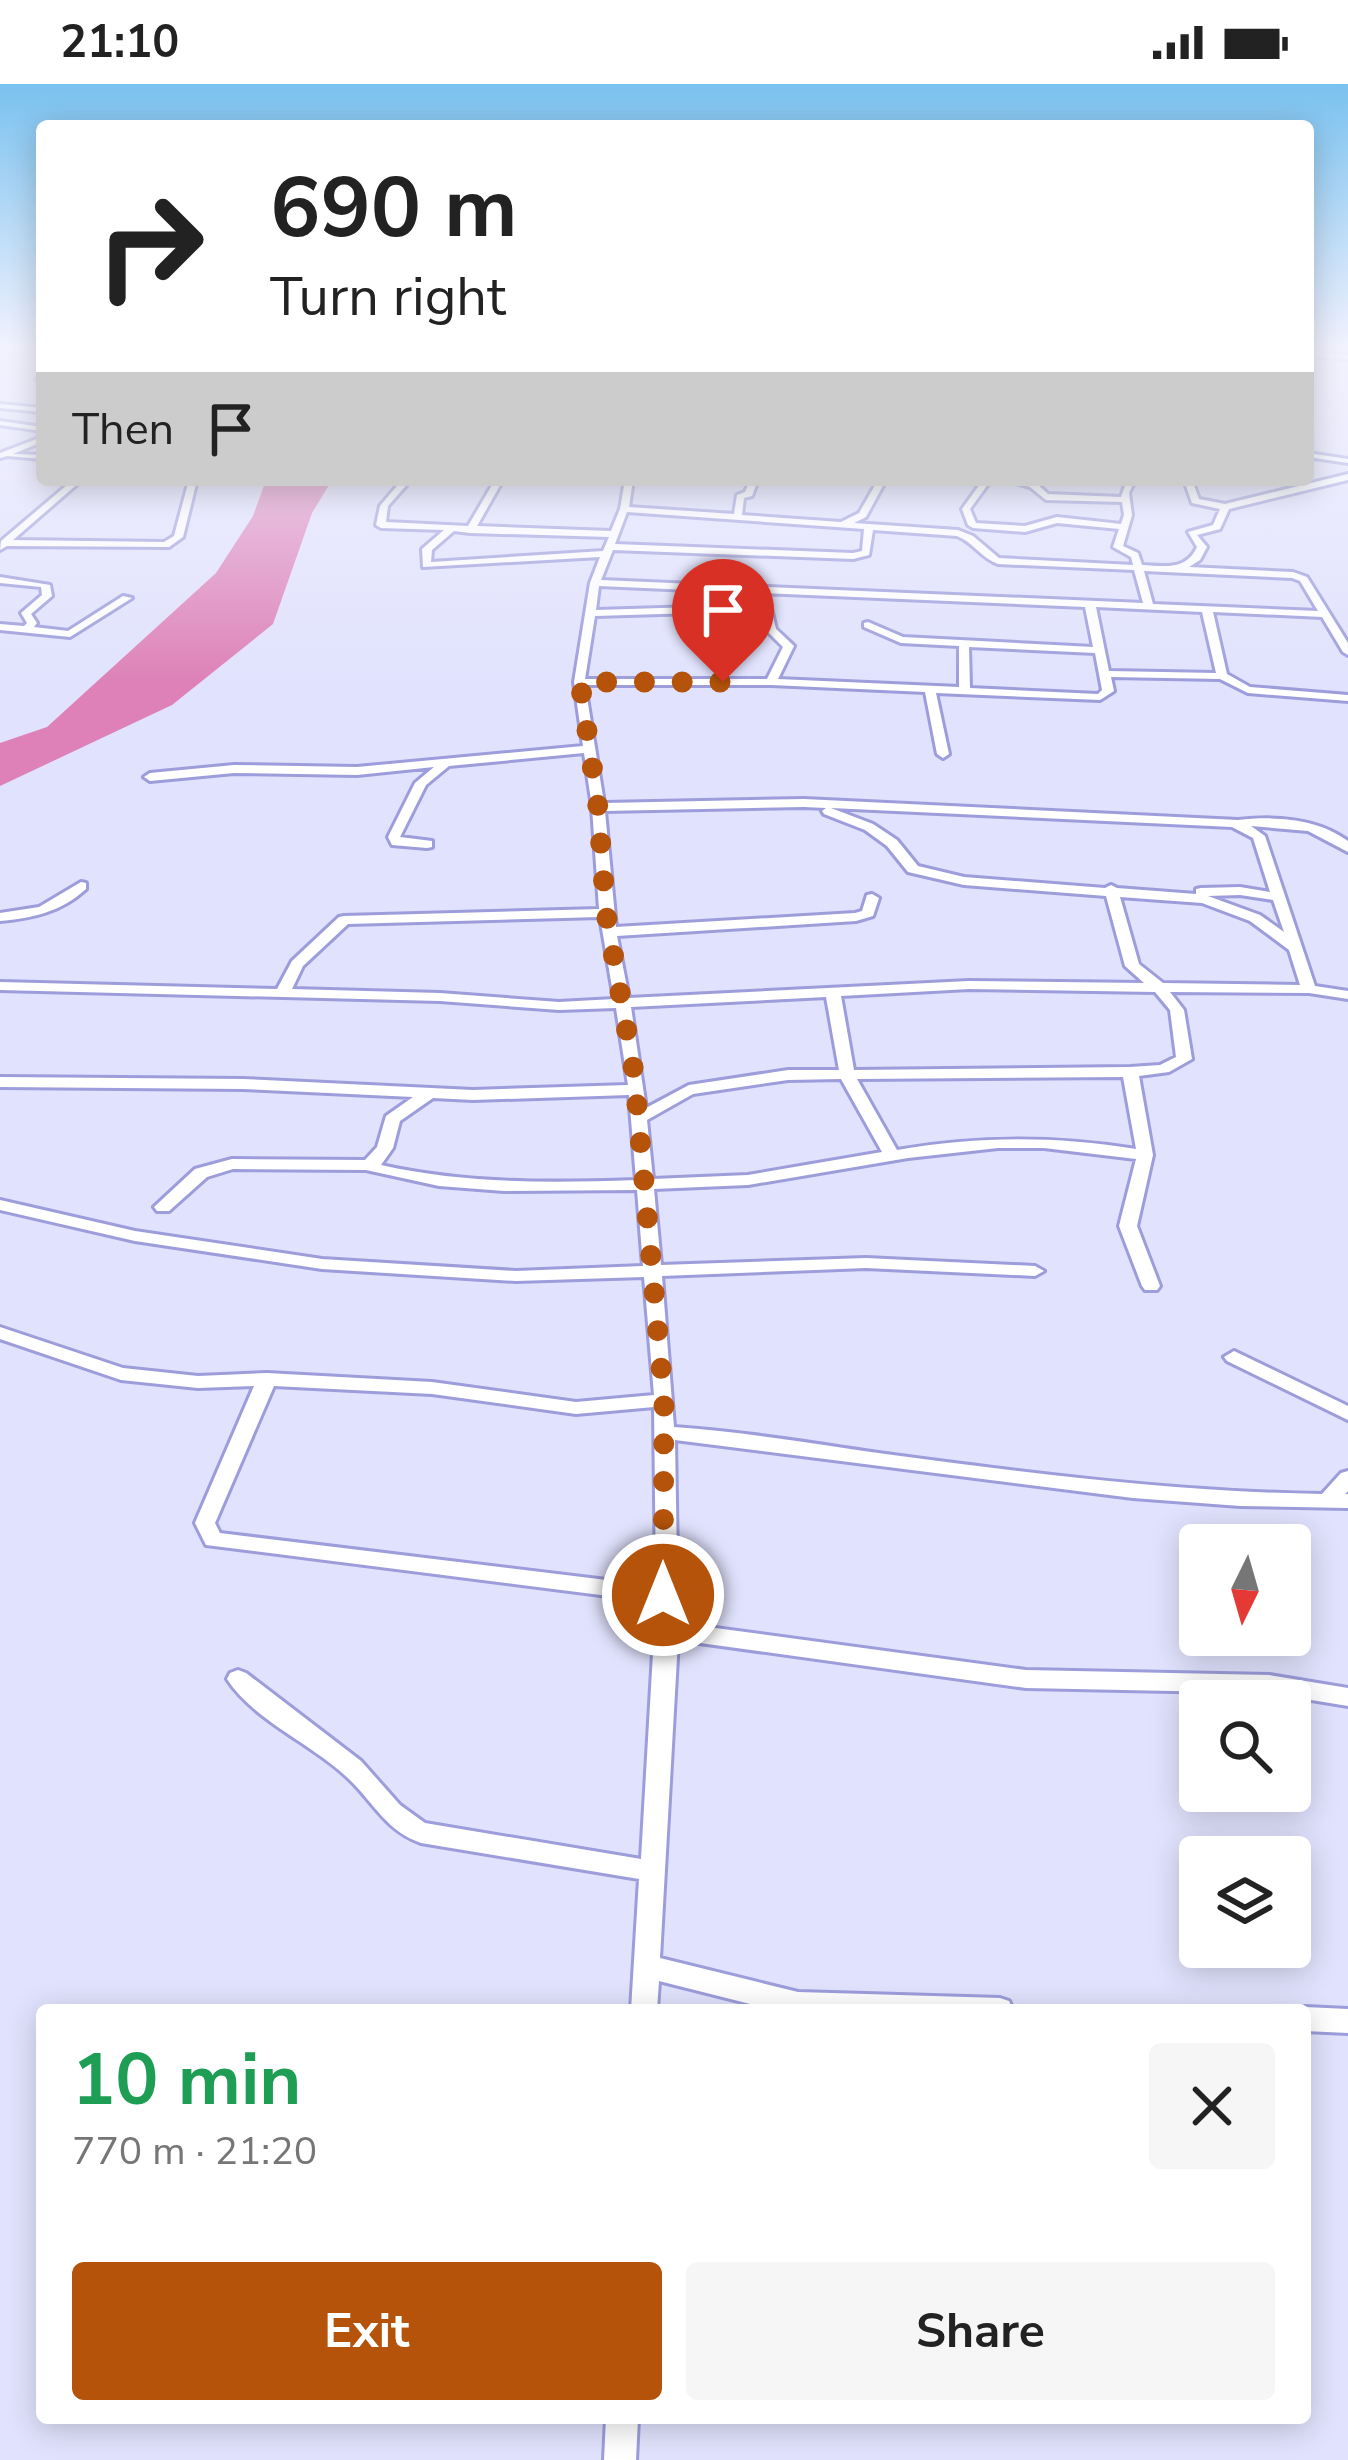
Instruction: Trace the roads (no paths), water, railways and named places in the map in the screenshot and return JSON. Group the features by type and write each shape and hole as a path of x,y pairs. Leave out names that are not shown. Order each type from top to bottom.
{"street":[{"path":"1314,485 1348,477 1344,461"},
{"path":"1314,483 1348,494"},
{"path":"2,545 71,486"},
{"path":"2,545 166,545 178,537 191,486"},
{"path":"402,486 384,506 381,525 609,545 854,556 866,553 868,529"},
{"path":"470,530 496,486"},
{"path":"628,486 595,583 580,682 598,807 607,922 636,1090 664,1400 667,1630 644,2004"},
{"path":"738,514 740,497 749,494 752,486"},
{"path":"844,524 863,515 879,486"},
{"path":"983,486 966,509 969,530 983,554 998,561 1300,577 1348,652"},
{"path":"1035,486 1046,497 1126,500"},
{"path":"1130,486 1128,515 1118,547 1135,556 1149,607"},
{"path":"1190,486 1195,501 1225,507 1309,486"},
{"path":"1181,568 1201,552 1191,534 1217,527 1225,507"},
{"path":"623,508 738,514 868,529 1025,529 1057,520 1124,527"},
{"path":"451,529 427,549 426,566 609,545"},
{"path":"0,580 45,585 47,596 26,613 32,623 26,630"},
{"path":"595,583 1207,610 1348,622"},
{"path":"763,591 771,630 788,646 770,682"},
{"path":"0,627 70,634 127,598"},
{"path":"580,682 770,682 1100,697 1108,692 1090,605"},
{"path":"589,613 765,608"},
{"path":"1207,610 1222,676"},
{"path":"868,625 894,639 1100,650"},
{"path":"964,643 965,692"},
{"path":"1105,674 1222,676 1248,690 1348,698"},
{"path":"930,689 944,754"},
{"path":"150,777 234,769 357,771 588,749"},
{"path":"427,844 397,842 394,837 421,783 452,761"},
{"path":"598,807 805,803 1026,810 1310,828 1327,832 1348,848"},
{"path":"805,803 869,827 892,843 913,869 964,881 1185,896 1240,891 1279,897"},
{"path":"892,843 905,809"},
{"path":"1234,824 1259,836 1309,988"},
{"path":"0,917 36,914 64,904 81,886"},
{"path":"638,1119 689,1090 788,1075 1163,1070 1184,1059 1177,1010 1160,988 1132,966 1111,889"},
{"path":"1185,896 1244,913 1297,949"},
{"path":"284,992 297,964 344,920 856,917 868,913 872,898"},
{"path":"0,986 623,1006 969,985 1309,988 1348,995"},
{"path":"833,993 848,1077 890,1152"},
{"path":"1130,1072 1145,1155 1128,1226 1151,1286"},
{"path":"0,1082 265,1084 428,1094 636,1090"},
{"path":"371,1165 385,1148 392,1119 428,1094"},
{"path":"163,1207 201,1173 232,1165 371,1165 452,1185 505,1189 741,1181 890,1152 1031,1139 1145,1155"},
{"path":"0,1204 135,1236 322,1264 516,1276 866,1263 1035,1270"},
{"path":"0,1333 122,1374 198,1382 267,1379 432,1388 576,1408 664,1400"},
{"path":"1234,1357 1348,1414"},
{"path":"267,1379 205,1523 213,1540 663,1595"},
{"path":"664,1433 746,1438 917,1465 1224,1500 1337,1502 1348,1478"},
{"path":"667,1630 1026,1679 1269,1684 1348,1697"},
{"path":"238,1678 308,1738 356,1769 399,1825 421,1833 652,1871"},
{"path":"646,1966 798,2004"},
{"path":"1311,2019 1348,2020"},
{"path":"620,2460 622,2424"}]}
